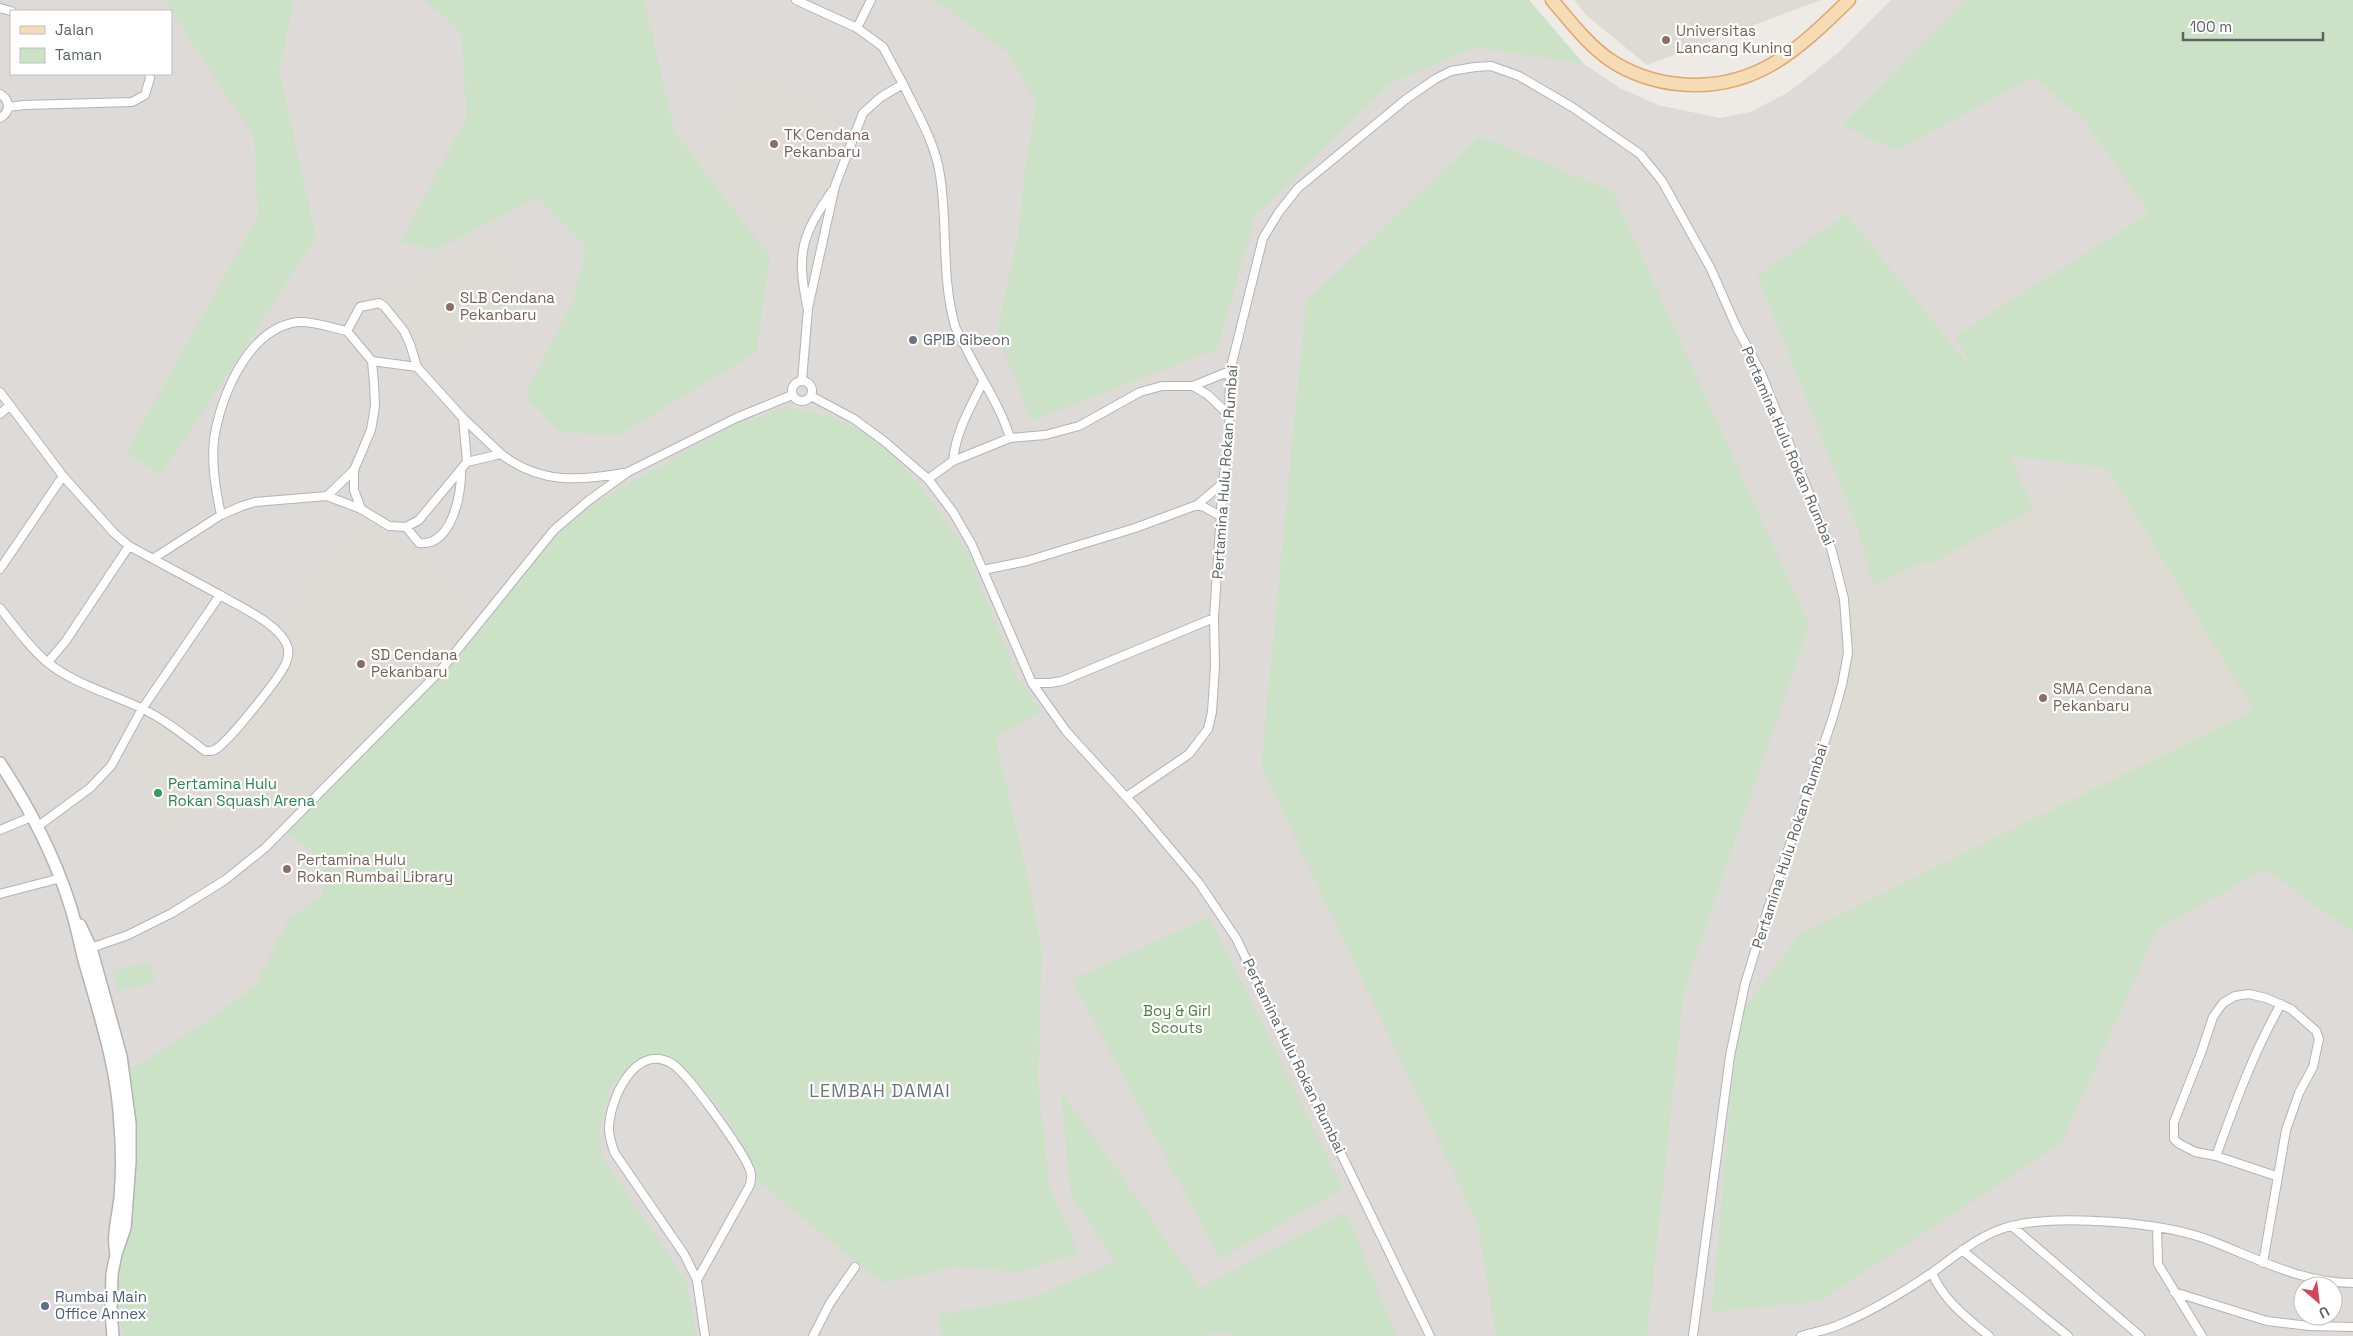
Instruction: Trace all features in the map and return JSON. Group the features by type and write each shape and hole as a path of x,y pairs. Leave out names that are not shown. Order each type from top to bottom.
{"main road":[{"path":"1552,0 1575,27 1612,61 1650,78 1669,84 1705,87 1725,84 1773,65 1797,47 1849,0"}],"street":[{"path":"796,0 857,28 883,47 929,137 938,163 946,245 947,284 956,327 982,382 1006,422 1010,438"},
{"path":"857,28 871,0"},
{"name":"Pertamina Hulu Rokan Rumbai","path":"1126,797 1189,754 1208,729 1214,696 1214,618 1223,483 1228,454 1230,371 1263,238 1279,212 1298,188 1405,100 1435,79 1451,71 1491,66 1519,76 1624,141 1640,154 1662,181 1711,269 1736,326 1761,373 1832,551 1844,599 1848,653 1833,717 1766,915 1745,984 1730,1056 1693,1336"},
{"path":"8,107 132,102 145,95 150,78 148,75"},
{"path":"802,381 808,308 835,186 863,113 881,97 903,84"},
{"path":"0,94 7,100 8,107 5,115 0,118"},
{"path":"808,308 802,282 804,238 835,186"},
{"path":"347,331 360,307 379,303 384,306 404,331 417,367 463,418 501,454 530,472 564,478 593,478 628,472"},
{"path":"221,515 216,495 214,440 228,388 240,366 254,347 278,329 298,322 347,331 372,361 376,406 371,430 354,470 354,490 361,509"},
{"path":"372,361 417,367"},
{"path":"928,479 953,460 1010,438 1045,435 1079,426 1140,392 1162,386 1193,386 1230,371"},
{"path":"792,395 793,385 802,381"},
{"path":"792,395 801,402 811,396 811,386 802,381"},
{"path":"953,460 955,442 960,426 982,382"},
{"path":"1193,386 1208,395 1228,414"},
{"path":"0,392 63,476 100,519 129,546 154,558 261,619 282,636 288,649 285,665 227,739 211,751 205,751 168,723 142,709 62,673 22,636 0,608"},
{"path":"86,950 128,935 172,913 224,880 265,848 441,670 554,530 588,501 628,472 736,418 792,395"},
{"name":"Pertamina Hulu Rokan Rumbai","path":"811,396 841,411 877,435 928,479 953,512 983,570 1032,683 1066,731 1126,797 1199,883 1236,938 1430,1336"},
{"path":"0,414 10,405"},
{"path":"463,418 467,462"},
{"path":"154,558 221,515 255,502 326,496 361,509 388,526 406,527 419,520 467,462 501,454"},
{"path":"326,496 354,470"},
{"path":"406,527 419,543 434,542 440,539 450,523 458,500 461,486 460,470"},
{"path":"0,569 63,476"},
{"path":"983,570 1027,561 1092,542 1197,505 1223,483"},
{"path":"1197,505 1222,518"},
{"path":"48,662 65,642 129,546"},
{"path":"37,827 90,788 111,766 142,709 220,595"},
{"path":"1032,683 1062,681 1214,618"},
{"path":"0,763 32,817 61,878 120,1056 130,1123 130,1162 125,1228 116,1254 110,1300 113,1336"},
{"path":"0,830 32,817"},
{"path":"0,894 61,878"},
{"path":"2263,1263 2276,1176 2286,1130 2299,1093 2314,1067 2319,1039 2316,1031 2291,1009 2266,998 2249,994 2235,996 2223,1003 2213,1017 2201,1054 2174,1122 2173,1132 2178,1143 2195,1152 2216,1156 2276,1176"},
{"path":"2216,1156 2244,1080 2280,1004"},
{"path":"698,1280 743,1200 750,1185 751,1173 744,1158 689,1079 672,1063 664,1060 647,1061 639,1064 630,1072 618,1090 609,1128 610,1139 614,1152 684,1254 698,1280 705,1336"},
{"path":"1801,1336 1840,1325 1932,1273 1962,1250 1993,1232 2012,1226 2091,1220 2181,1231 2209,1240 2263,1263 2330,1281 2353,1283"},
{"path":"2012,1226 2140,1336"},
{"path":"2157,1227 2158,1264 2202,1336"},
{"path":"1962,1250 2068,1336"},
{"path":"813,1336 830,1304 855,1267"},
{"path":"1932,1273 1939,1289 1952,1306 1990,1336"},
{"path":"2174,1292 2267,1321 2309,1326 2353,1328"}],"shaded area":[{"path":"0,0 1524,0 1584,64 1620,88 1658,105 1720,118 1750,112 1789,92 1838,53 1891,0 2353,0 2353,1336 0,1336"},
{"name":"Universitas Lancang Kuning","path":"1574,0 1821,0 1647,65 1586,15"},
{"name":"TK Cendana Pekanbaru","path":"756,71 842,125 833,175 796,231 705,172 697,162"},
{"name":"SLB Cendana Pekanbaru","path":"493,238 524,297 498,312 478,337 417,367 394,312 384,294"},
{"name":"SMA Cendana Pekanbaru","path":"2107,468 2254,710 1799,935 1763,926 1816,765 1848,653 1844,599 1915,565 1935,561"},
{"name":"SD Cendana Pekanbaru","path":"364,515 410,549 426,553 473,617 414,689 288,818 251,783 166,828 130,751 154,721 167,727 200,759 208,763 221,757 282,680 293,647 281,624"}],"green space":[{"path":"164,0 294,0 279,70 316,238 161,475 126,453 258,216 254,136"},
{"path":"425,0 644,0 675,133 770,257 756,352 621,434 560,433 525,395 573,301 586,246 537,197 436,250 401,242 467,116 461,33"},
{"path":"935,0 1529,0 1584,64 1476,47 1390,84 1256,214 1217,349 1031,421 997,332 1019,231 1026,162 1036,102 1008,53"},
{"path":"1965,0 2353,0 2353,933 2265,869 2157,930 2061,1143 1821,1301 1712,1312 1738,1017 1799,935 2254,710 2107,468 2010,456 2033,509 1935,561 1915,565 1874,585 1856,524 1757,276 1846,214 1970,367 1956,335 2149,213 2084,120 2034,77 1895,151 1842,125"},
{"path":"1480,136 1612,191 1809,625 1684,990 1647,1336 1496,1336 1478,1224 1261,766 1306,301"},
{"path":"786,407 831,416 878,439 922,488 966,550 1017,676 1042,712 995,737 1031,892 1042,952 1038,1080 1049,1184 1078,1253 1019,1272 954,1267 883,1283 759,1183 729,1119 706,1092 674,1060 637,1061 610,1087 599,1129 603,1159 686,1281 697,1336 124,1336 115,1299 129,1209 128,1070 197,1028 255,986 290,917 322,896 323,873 316,858 310,851 285,832 324,797 554,537 588,508 629,483 736,424"},
{"name":"Boy & Girl Scouts","path":"1209,917 1343,1188 1220,1259 1072,980"},
{"path":"150,962 155,982 118,991 113,971"},
{"path":"1061,1091 1200,1288 1346,1211 1396,1336 1232,1336 1227,1331 1197,1336 942,1336 938,1315 1035,1297 1114,1262 1070,1192"}],"place":[{"name":"Universitas Lancang Kuning","path":"1666,40"},
{"name":"TK Cendana Pekanbaru","path":"774,144"},
{"name":"SLB Cendana Pekanbaru","path":"450,307"},
{"name":"GPIB Gibeon","path":"913,340"},
{"name":"SD Cendana Pekanbaru","path":"361,664"},
{"name":"SMA Cendana Pekanbaru","path":"2043,698"},
{"name":"Pertamina Hulu Rokan Squash Arena","path":"158,793"},
{"name":"Pertamina Hulu Rokan Rumbai Library","path":"287,869"},
{"name":"Rumbai Main Office Annex","path":"45,1306"}],"district":[{"name":"LEMBAH DAMAI","path":"880,1091"}]}
